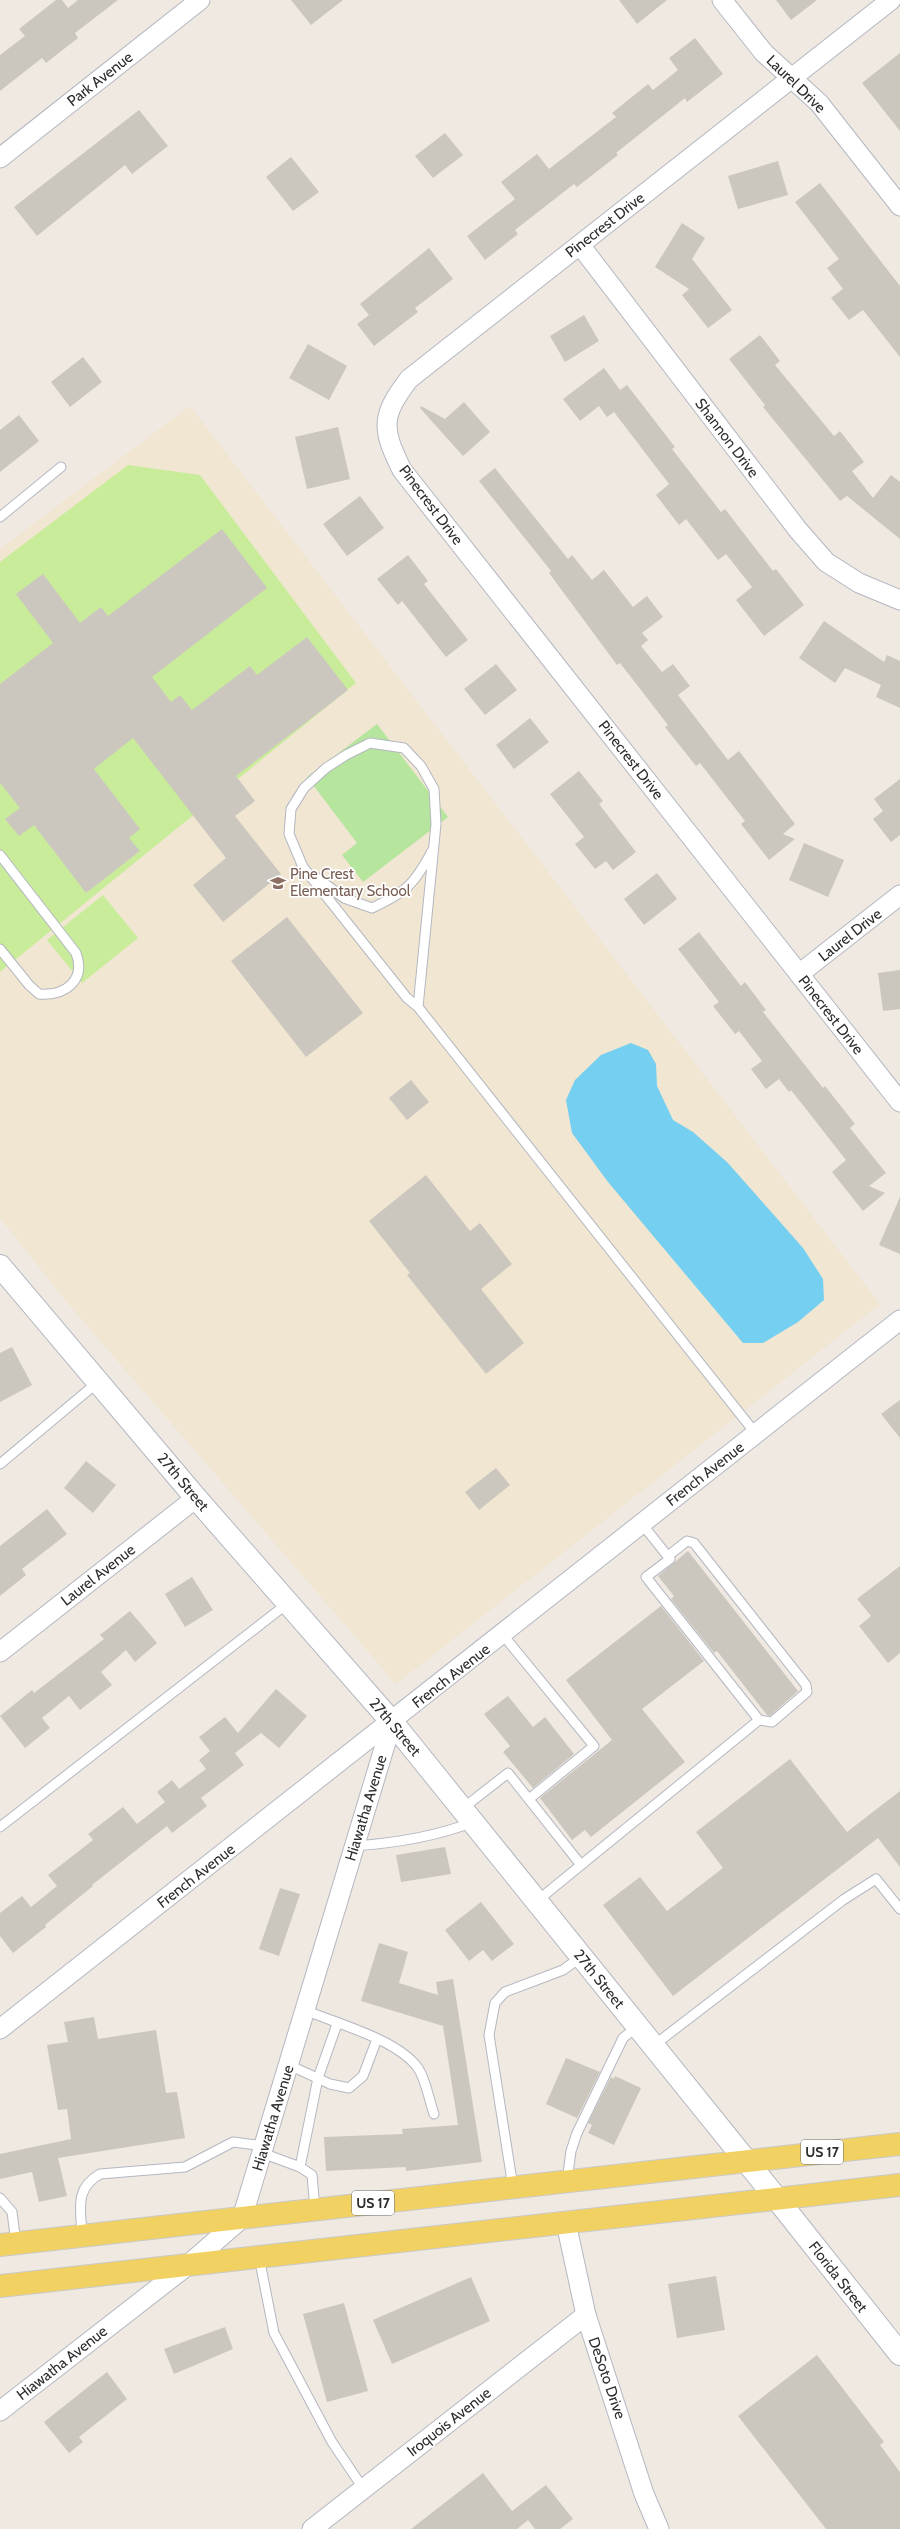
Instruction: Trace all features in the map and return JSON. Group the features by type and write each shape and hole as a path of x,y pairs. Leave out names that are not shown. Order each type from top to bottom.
{"main road":[{"name":"27th Street","path":"2,1272 196,1498 392,1722 777,2199"},
{"name":"US 17","path":"8,2244 900,2144"},
{"path":"0,2286 900,2185"},
{"name":"Florida Street","path":"777,2199 900,2354"}],"street":[{"name":"Park Avenue","path":"0,158 200,0"},
{"name":"Laurel Drive","path":"722,0 764,53 819,103 900,206"},
{"name":"Pinecrest Drive","path":"891,0 409,379 392,402 386,425 391,448 402,470 900,1102"},
{"name":"Shannon Drive","path":"580,245 793,524 822,557 859,583 900,600"},
{"name":"Laurel Drive","path":"799,974 900,895"},
{"name":"French Avenue","path":"0,2029 392,1722 900,1320"},
{"name":"Laurel Avenue","path":"0,1652 196,1498"},
{"name":"Hiawatha Avenue","path":"0,2411 188,2265 242,2218 392,1722"},
{"name":"DeSoto Drive","path":"566,2223 586,2315 644,2494 659,2529"},
{"name":"Iroquois Avenue","path":"312,2529 586,2315"}],"lane":[{"path":"0,517 61,467"},
{"path":"418,1007 436,824 434,789 421,766 404,748 370,744 346,755 326,768 304,788 291,809 289,834 303,867 407,998 418,1007 756,1434"},
{"path":"303,867 344,898 372,908 399,895 412,885 434,848"},
{"path":"0,855 76,952 80,963 79,972 75,981 59,992 39,994 29,985 0,949"},
{"path":"0,1464 98,1382"},
{"path":"642,1524 670,1559 646,1577 759,1720 772,1722 803,1697 807,1692 806,1685 694,1544 687,1541 668,1556"},
{"path":"0,1827 288,1603"},
{"path":"503,1634 594,1746 529,1799"},
{"path":"536,1901 759,1720"},
{"path":"355,1846 389,1844 448,1832 467,1816 508,1773 581,1865"},
{"path":"653,2046 843,1900 876,1879 900,1909"},
{"path":"513,2187 489,2035 491,2015 495,2003 505,1992 563,1970 581,1957"},
{"path":"305,2010 377,2039 407,2055 419,2069 434,2114"},
{"path":"300,2166 318,2078 337,2024"},
{"path":"567,2181 571,2151 577,2133 623,2038 637,2027"},
{"path":"289,2065 330,2084 349,2088 363,2076 377,2039"},
{"path":"82,2236 81,2190 88,2181 100,2174 185,2167 234,2142 263,2149 300,2166 312,2175 315,2209"},
{"path":"0,2198 12,2212 8,2244"},
{"path":"259,2257 274,2333 332,2442 364,2488"}],"shaded area":[{"name":"Pine Crest Elementary School","path":"190,406 880,1304 396,1684 65,1300 0,1218 0,549"}],"green space":[{"path":"128,465 200,475 356,683 0,972 0,562"},
{"path":"377,724 448,817 363,882 342,855 357,843 307,777"},
{"path":"103,895 138,938 82,983 47,940"}],"water":[{"path":"631,1043 648,1050 656,1064 657,1086 673,1120 693,1132 727,1162 803,1248 823,1279 824,1300 798,1322 763,1343 743,1343 608,1182 572,1133 566,1100 575,1080 601,1055"}],"building":[{"path":"56,0 62,0 68,8 78,0 118,0 75,33 78,38 46,63 42,58 0,91 0,55 25,36 19,29"},
{"path":"291,0 343,0 311,25"},
{"path":"619,0 667,0 637,24"},
{"path":"776,0 817,0 791,20"},
{"path":"695,38 723,74 687,102 685,98 616,153 618,155 577,187 574,184 515,230 518,234 485,260 467,236 515,199 501,182 537,154 549,169 616,117 612,113 648,84 653,90 678,70 669,58"},
{"path":"900,53 900,131 862,83"},
{"path":"139,110 168,146 132,174 125,165 37,236 14,207"},
{"path":"445,133 463,155 433,178 415,156"},
{"path":"291,157 319,192 293,211 266,177"},
{"path":"778,161 788,195 738,209 728,176"},
{"path":"820,183 900,286 900,357 863,310 849,320 831,298 843,289 827,268 839,259 795,202"},
{"path":"682,223 705,238 692,259 732,310 708,328 682,295 689,289 655,267"},
{"path":"429,248 453,279 415,308 418,312 374,346 357,324 369,315 360,304"},
{"path":"584,315 599,341 565,362 550,336"},
{"path":"760,335 780,361 775,365 834,436 840,431 864,462 852,471 873,498 891,475 900,482 900,539 847,496 840,501 763,407 765,405 729,359"},
{"path":"308,344 347,366 329,400 289,378"},
{"path":"83,357 102,382 70,407 51,382"},
{"path":"604,368 620,390 627,385 675,447 672,449 721,512 725,509 773,571 776,569 804,605 764,636 736,600 752,587 726,554 718,560 686,519 679,525 656,495 669,484 614,412 607,417 599,406 580,421 563,399"},
{"path":"464,402 490,432 463,456 420,408 421,406 445,419"},
{"path":"19,415 39,441 0,472 0,430"},
{"path":"338,427 350,479 307,489 295,437"},
{"path":"495,468 568,559 572,555 592,580 604,570 633,607 647,596 663,617 642,633 648,640 641,646 662,672 673,664 690,686 678,695 728,760 739,751 795,824 783,834 795,839 769,860 741,824 745,821 700,763 696,766 665,727 668,725 620,663 617,665 549,573 551,571 479,481"},
{"path":"360,496 384,528 347,556 323,524"},
{"path":"222,529 267,588 152,677 171,702 180,695 192,710 250,666 257,675 307,637 348,690 236,776 255,801 235,816 281,874 223,922 193,885 226,858 133,738 94,769 140,829 129,838 140,851 86,893 34,825 19,836 5,819 20,808 0,783 0,684 53,643 16,594 43,574 80,623 101,607 108,616"},
{"path":"408,555 428,581 424,584 468,640 446,657 402,601 398,605 377,579"},
{"path":"824,621 884,662 887,655 900,661 900,708 876,697 881,685 845,668 835,683 799,658"},
{"path":"496,664 517,690 485,715 464,689"},
{"path":"530,718 549,742 514,769 496,745"},
{"path":"579,771 603,801 599,804 636,852 613,870 606,861 595,869 575,844 584,837 550,794"},
{"path":"900,779 900,835 891,842 873,819 883,811 874,799"},
{"path":"804,843 844,860 828,897 789,880"},
{"path":"657,873 677,899 644,925 624,899"},
{"path":"287,917 363,1013 306,1057 231,961"},
{"path":"699,932 741,986 745,982 766,1010 763,1012 823,1088 825,1086 855,1124 850,1128 886,1173 869,1186 885,1193 863,1211 832,1172 846,1160 791,1090 789,1092 779,1079 766,1089 751,1069 762,1061 739,1031 735,1034 713,1006 719,1002 678,949"},
{"path":"900,970 900,1009 883,1011 878,973"},
{"path":"411,1080 429,1102 407,1120 389,1098"},
{"path":"426,1175 470,1231 480,1223 512,1264 481,1289 524,1343 486,1374 407,1275 410,1273 369,1221"},
{"path":"900,1197 900,1254 879,1245"},
{"path":"12,1347 32,1385 0,1402 0,1353"},
{"path":"900,1400 900,1438 881,1414"},
{"path":"86,1461 116,1485 93,1513 64,1488"},
{"path":"496,1468 510,1485 479,1510 465,1492"},
{"path":"47,1509 67,1534 22,1569 26,1575 0,1596 0,1546"},
{"path":"688,1551 798,1691 770,1716 767,1715 717,1651 714,1653 671,1599 674,1596 658,1576"},
{"path":"900,1566 900,1653 888,1663 859,1626 871,1616 857,1599"},
{"path":"192,1577 213,1610 185,1627 165,1594"},
{"path":"661,1606 704,1661 642,1709 685,1762 591,1837 585,1830 572,1840 540,1798 612,1740 566,1680"},
{"path":"130,1611 157,1643 135,1662 126,1650 101,1672 112,1685 80,1710 69,1696 42,1718 50,1728 25,1748 0,1716 32,1690 34,1693 104,1639 100,1635"},
{"path":"276,1689 307,1716 279,1748 261,1733 235,1753 244,1765 201,1798 207,1806 172,1833 167,1826 92,1885 93,1886 45,1925 46,1927 13,1953 0,1936 0,1913 22,1896 31,1907 57,1886 48,1875 93,1840 88,1834 123,1807 137,1824 165,1802 157,1792 172,1780 179,1789 206,1769 199,1760 210,1751 199,1737 225,1717 238,1733"},
{"path":"508,1696 533,1727 545,1717 574,1754 533,1788 503,1752 510,1746 484,1714"},
{"path":"790,1759 847,1832 900,1791 900,1867 878,1838 673,1996 603,1905 640,1877 667,1911 723,1868 696,1832"},
{"path":"445,1847 451,1874 401,1882 396,1855"},
{"path":"280,1888 300,1894 279,1956 259,1949"},
{"path":"481,1902 514,1944 492,1961 483,1950 469,1961 445,1930"},
{"path":"379,1943 408,1952 399,1983 438,1995 436,1982 453,1979 482,2162 406,2171 406,2167 326,2171 324,2137 403,2134 402,2129 458,2125 443,2026 361,2001"},
{"path":"94,2017 98,2039 156,2030 166,2093 177,2092 185,2138 58,2158 67,2196 39,2202 32,2172 0,2179 0,2154 71,2139 67,2109 58,2110 47,2045 68,2042 64,2022"},
{"path":"566,2058 600,2072 577,2118 546,2104"},
{"path":"615,2076 641,2088 614,2145 588,2133 592,2125 588,2123 611,2077 614,2079"},
{"path":"716,2276 725,2330 677,2338 668,2284"},
{"path":"471,2277 490,2321 392,2364 373,2320"},
{"path":"344,2303 368,2391 327,2402 303,2314"},
{"path":"225,2327 233,2349 174,2374 164,2349"},
{"path":"817,2355 884,2442 880,2445 900,2472 900,2529 826,2529 738,2416"},
{"path":"107,2372 127,2399 79,2437 83,2442 69,2453 44,2422"},
{"path":"483,2473 512,2511 546,2485 573,2519 560,2529 535,2529 528,2520 517,2529 411,2529"}],"place":[{"name":"Pine Crest Elementary School","path":"278,883"}]}
